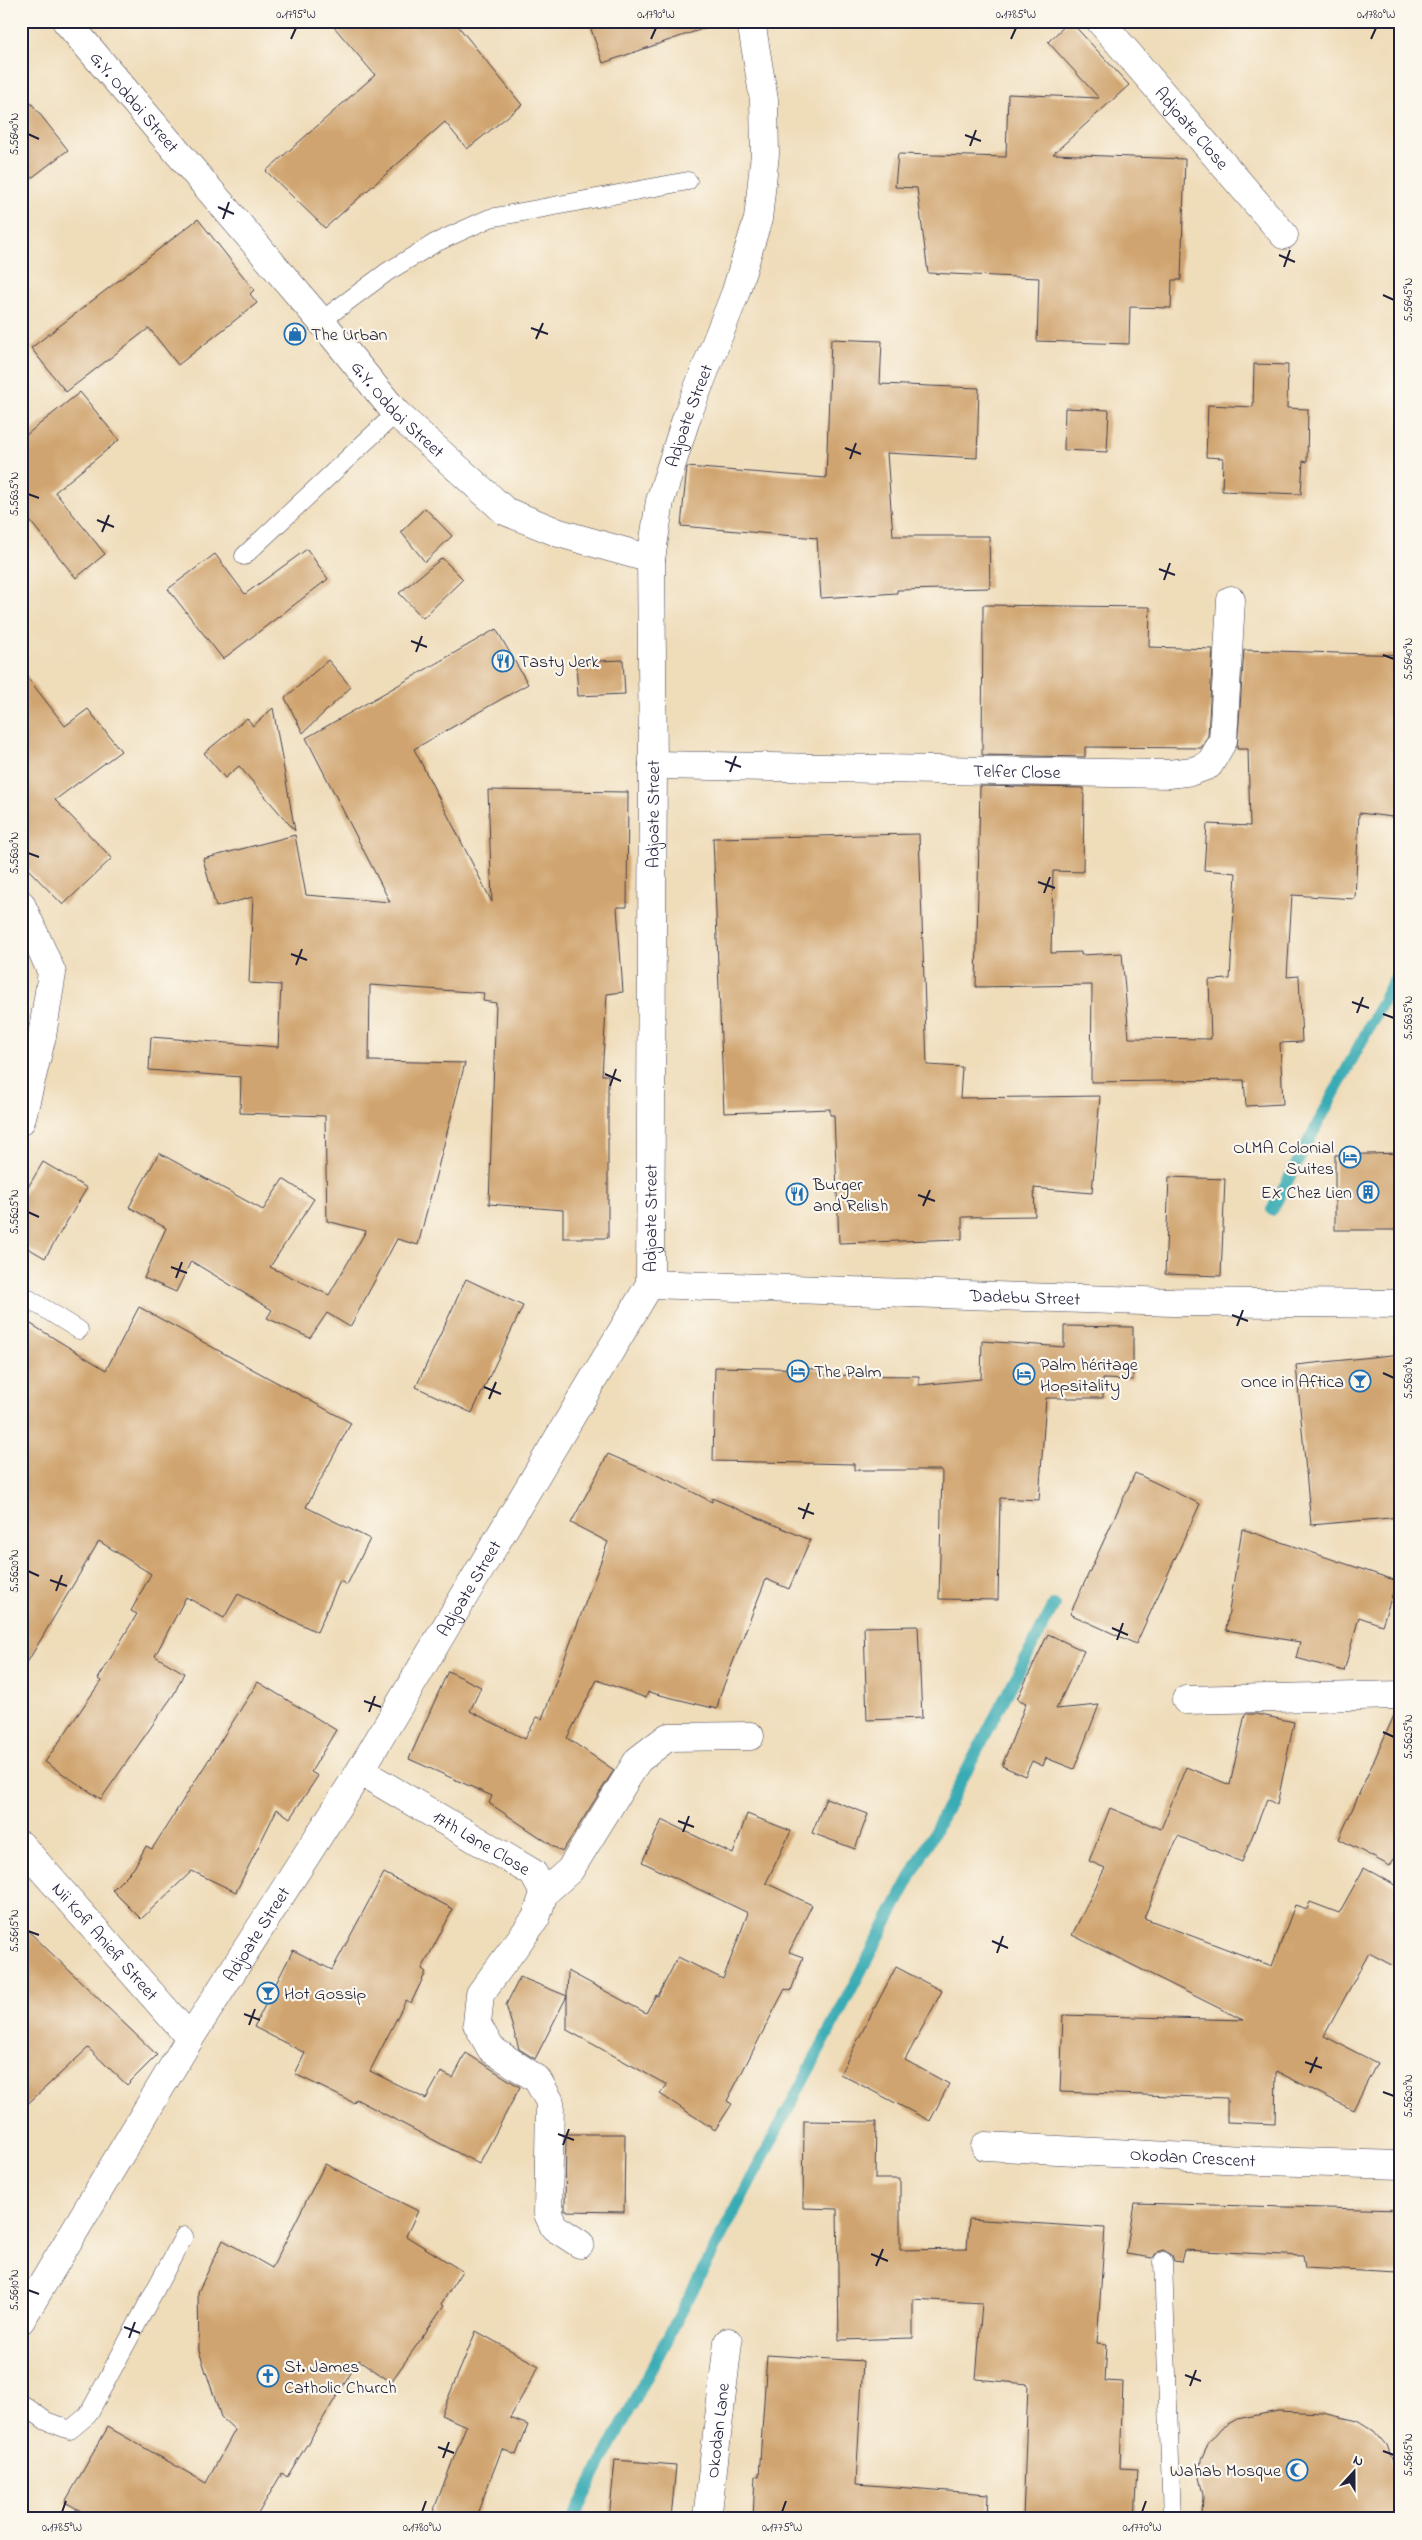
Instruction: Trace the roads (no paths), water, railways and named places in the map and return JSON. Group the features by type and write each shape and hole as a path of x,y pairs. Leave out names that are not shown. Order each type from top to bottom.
{"street":[{"name":"G.Y. Oddoi Street","path":"66,21 321,321 396,413 505,511 559,533 650,559"},
{"name":"Adjoate Street","path":"21,2320 190,2038 360,1771 650,1284 653,765 650,559 660,501 672,463 687,416 735,294 758,219 765,154 764,100 751,21"},
{"name":"Adjoate Close","path":"1100,21 1284,235"},
{"name":"Telfer Close","path":"653,765 1169,774 1193,770 1209,765 1223,741 1231,600"},
{"path":"21,904 52,973 42,1036 21,1122"},
{"name":"Dadebu Street","path":"650,1284 1172,1302 1401,1304"},
{"path":"1186,1700 1401,1695"},
{"path":"544,1893 570,1870 638,1760 650,1748 668,1737 750,1736"},
{"name":"17th Lane Close","path":"360,1771 533,1873 544,1893 536,1918 480,1994 477,2024 491,2050 537,2079 545,2091 550,2102 548,2214 554,2227 580,2244"},
{"name":"Nii Kofi Aniefi Street","path":"21,1845 190,2038"},
{"name":"Okodan Crescent","path":"984,2146 1261,2161 1401,2165"},
{"name":"Okodan Lane","path":"707,2519 728,2342"}],"lane":[{"path":"321,321 387,272 427,248 490,218 688,181"},
{"path":"244,556 396,413"},
{"path":"21,1294 79,1330"},
{"path":"21,2403 46,2421 70,2430 88,2415 184,2236"},
{"path":"1162,2261 1172,2519"}],"waterway":[{"path":"1272,1210 1401,967"},
{"path":"572,2519 1054,1605"}],"place":[{"name":"The Urban","path":"295,334"},
{"name":"Tasty Jerk","path":"503,661"},
{"name":"OLMA Colonial Suites","path":"1350,1157"},
{"name":"EX Chez Lien","path":"1368,1192"},
{"name":"Burger and Relish","path":"797,1194"},
{"name":"The Palm","path":"798,1371"},
{"name":"Palm héritage Hopsitality","path":"1024,1374"},
{"name":"Once in Aftica","path":"1360,1381"},
{"name":"Hot Gossip","path":"268,1993"},
{"name":"St. James Catholic Church","path":"268,2376"},
{"name":"Wahab Mosque","path":"1297,2470"}]}
